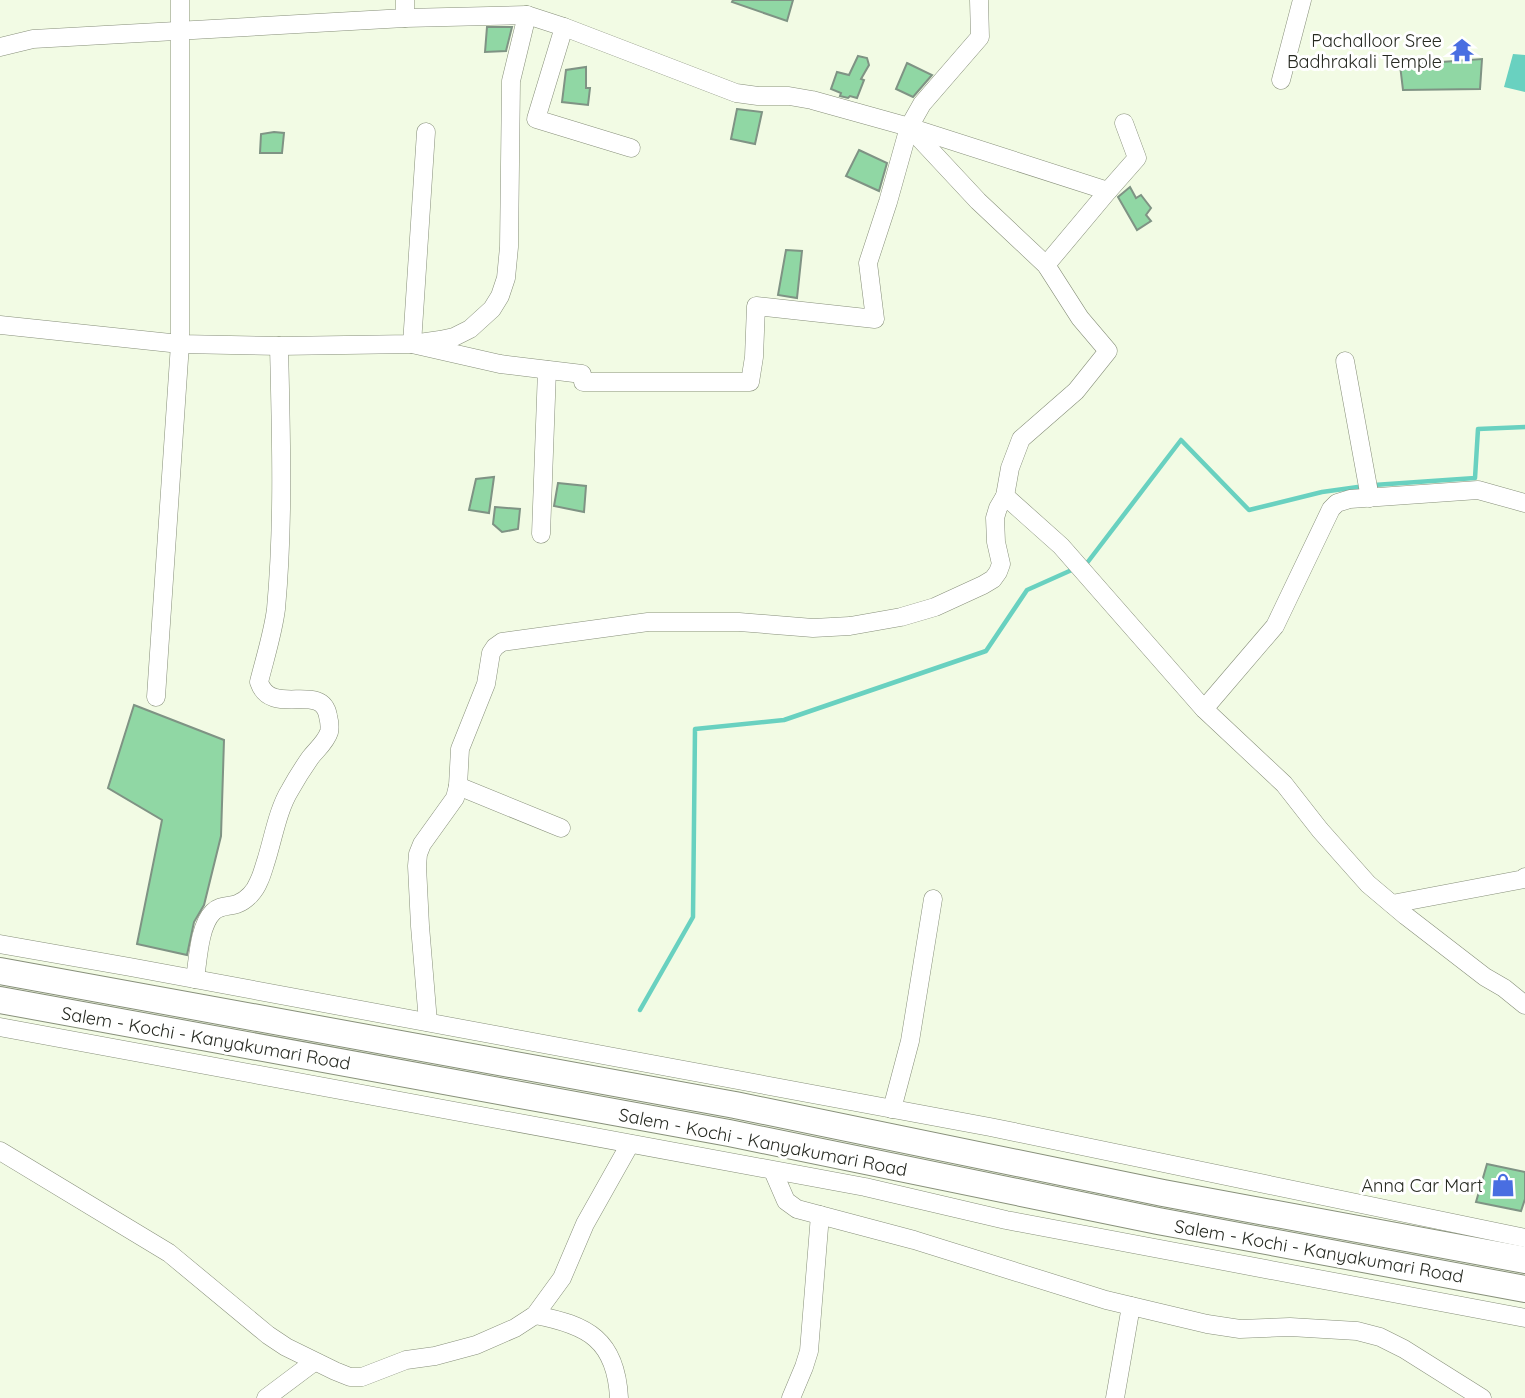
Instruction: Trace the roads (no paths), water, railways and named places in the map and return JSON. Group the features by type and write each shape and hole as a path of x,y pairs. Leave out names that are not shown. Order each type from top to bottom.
{"highway":[{"name":"Salem - Kochi - Kanyakumari Road","path":"0,971 735,1105 1163,1193 1525,1260"},
{"name":"Salem - Kochi - Kanyakumari Road","path":"0,1000 729,1133 1144,1218 1525,1289"}],"street":[{"path":"156,697 180,344 180,0"},
{"path":"412,344 500,365 582,374 583,382 750,382 756,306 875,319 867,263 909,127 922,104 980,37 979,0"},
{"path":"1281,80 1302,0"},
{"path":"0,47 33,39 179,31 405,9 500,8 564,27 736,93 812,100 909,127 1108,191"},
{"path":"0,325 180,344 279,346 412,344 440,341 470,329 492,309 506,278 509,247 510,81 527,15"},
{"path":"564,27 536,119 631,148"},
{"path":"1046,265 1138,158 1124,123"},
{"path":"428,1022 420,926 418,854 422,844 455,798 460,749 486,684 491,653 495,647 502,642 648,622 739,622 813,628 850,626 936,607 993,579 998,572 1001,564 994,527 1021,439 1076,391 1108,351 1080,318 1046,265 978,201 909,127"},
{"path":"412,344 426,132"},
{"path":"195,979 202,933 210,914 220,907 248,898 259,882 288,793 329,732 326,708 319,702 269,696 262,690 259,682 275,611 280,538 279,346"},
{"path":"1345,361 1370,498"},
{"path":"541,534 547,370"},
{"path":"1204,709 1275,626 1333,507 1345,500 1478,490 1525,503"},
{"path":"1005,496 1061,547 1204,709 1284,784 1320,831 1368,884 1485,978 1504,988 1525,1005"},
{"path":"458,786 561,828"},
{"path":"1392,904 1525,877"},
{"path":"892,1109 910,1041 933,899"},
{"path":"0,944 990,1127 1525,1237"},
{"path":"0,1027 865,1188 1006,1220 1525,1318"},
{"path":"0,1151 169,1253 286,1347 349,1377 362,1377 407,1360 476,1345 515,1328 536,1315 562,1278 585,1224 630,1144"},
{"path":"773,1171 786,1201 797,1209 914,1240 1106,1300 1208,1324 1240,1329 1290,1327 1357,1331 1380,1337 1482,1398"},
{"path":"791,1398 809,1351 820,1215"},
{"path":"1115,1398 1130,1306"},
{"path":"536,1315 572,1324 600,1342 618,1378 619,1398"},
{"path":"266,1398 314,1362"}],"water":[{"path":"1513,54 1525,55 1525,92 1504,87"}],"waterway":[{"path":"1374,485 1475,478 1478,429 1525,427"},
{"path":"1082,565 1087,563 1181,440 1249,510 1322,492 1365,486"},
{"path":"640,1010 693,917 695,729 784,720 986,651 1027,590 1074,569"}],"place":[{"name":"Pachalloor Sree Badhrakali Temple","path":"1462,50"},
{"name":"Anna Car Mart","path":"1503,1185"}]}
